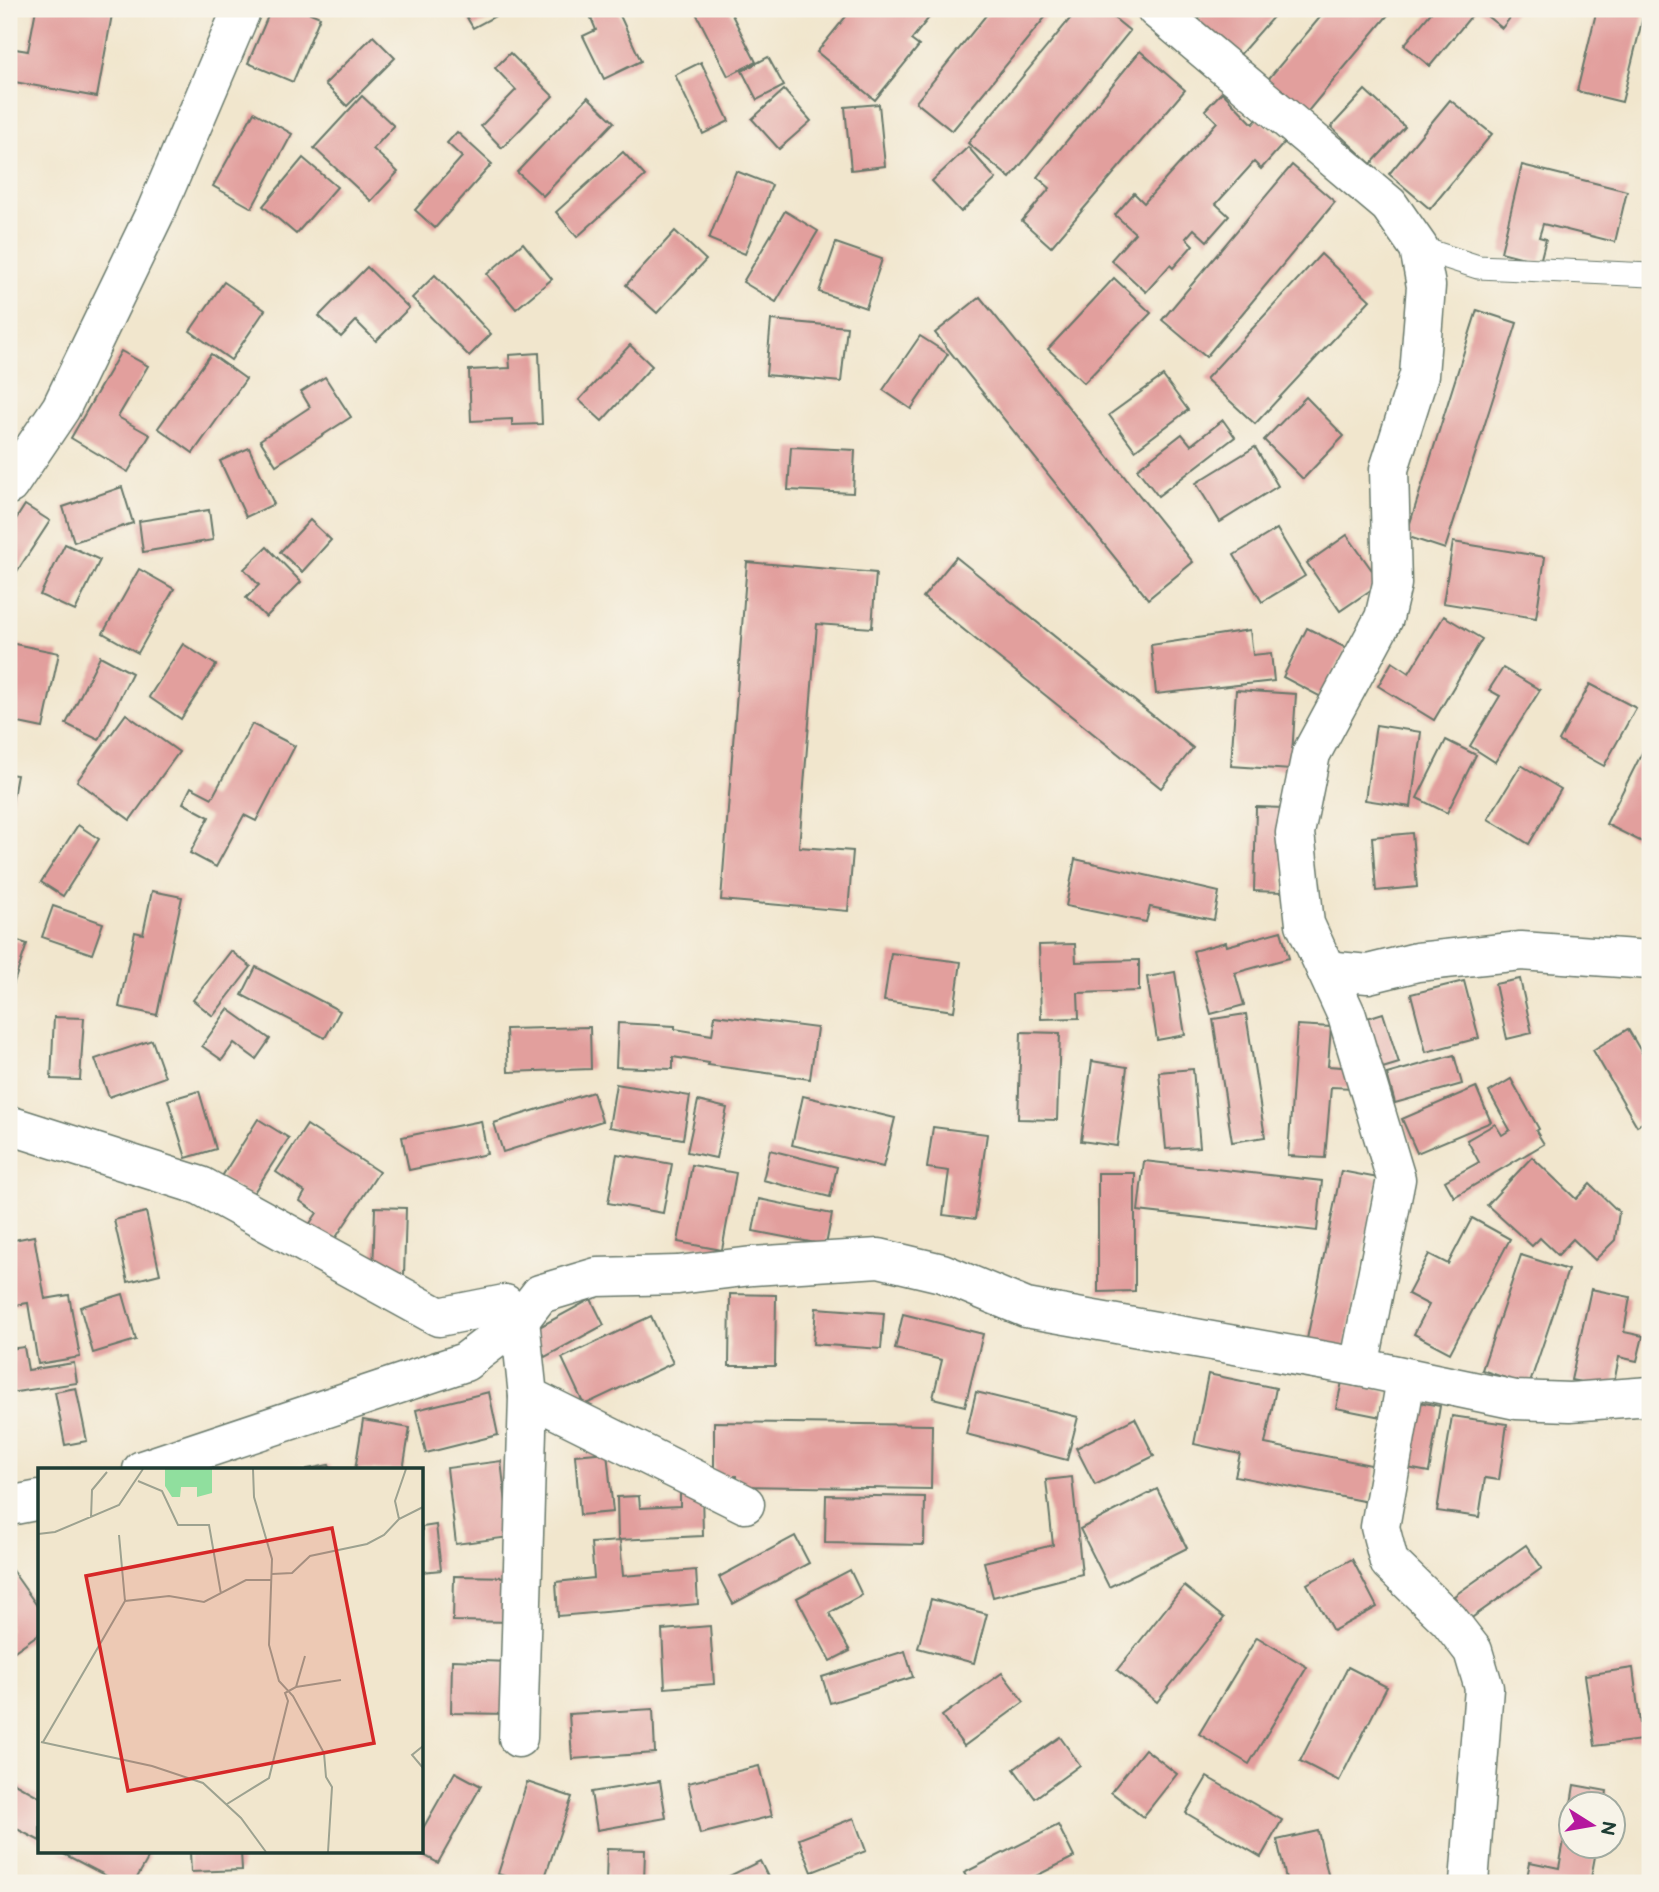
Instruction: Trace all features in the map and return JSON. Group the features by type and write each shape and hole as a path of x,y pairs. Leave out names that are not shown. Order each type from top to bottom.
{"street":[{"path":"9,485 61,408 156,211 242,9"},
{"path":"1156,9 1389,205 1419,248 1426,286 1419,375 1389,469 1392,584 1384,618 1311,754 1295,832 1305,924 1347,1016 1396,1179 1359,1367"},
{"path":"1326,970 1368,974 1417,962 1521,951 1650,960"},
{"path":"9,1125 201,1186 439,1317 505,1304 520,1320 528,1396 518,1738"},
{"path":"148,1468 465,1362 520,1320 540,1294 597,1277 678,1275 752,1266 879,1258 942,1273 1027,1307 1359,1367 1516,1400 1570,1402 1650,1396"},
{"path":"1406,1379 1380,1527 1389,1562 1448,1620 1473,1651 1484,1688 1469,1883"},
{"path":"528,1396 745,1504"},
{"path":"9,1506 38,1500"}],"lane":[{"path":"1419,248 1478,267 1650,275"}],"building":[{"path":"36,9 113,9 97,97 9,81 9,48 28,51"},
{"path":"271,9 301,9 320,17 293,82 248,63"},
{"path":"462,9 501,9 503,12 473,28"},
{"path":"598,9 617,9 641,61 604,79 583,36 596,30 589,13"},
{"path":"704,9 729,9 756,62 728,76 696,13"},
{"path":"852,9 936,9 911,40 919,46 875,100 817,52"},
{"path":"991,9 1052,9 952,131 916,102"},
{"path":"1078,9 1103,9 1130,31 1010,178 968,143"},
{"path":"1207,9 1280,9 1237,58 1196,22"},
{"path":"1327,9 1393,9 1304,116 1265,83"},
{"path":"1434,9 1477,9 1430,66 1404,45"},
{"path":"1478,9 1517,9 1502,28"},
{"path":"1597,9 1645,9 1622,102 1577,91"},
{"path":"373,36 395,58 347,106 325,84"},
{"path":"1140,51 1185,90 1051,247 1022,221 1050,188 1037,177"},
{"path":"510,53 553,96 502,148 481,126 516,90 495,68"},
{"path":"768,57 784,86 757,100 742,71"},
{"path":"701,62 729,121 703,134 675,75"},
{"path":"784,90 811,121 779,149 752,119"},
{"path":"1365,90 1405,127 1371,164 1331,127"},
{"path":"1222,92 1253,124 1258,118 1285,142 1261,169 1254,162 1216,204 1229,216 1207,241 1194,229 1186,238 1193,245 1173,268 1170,265 1146,292 1111,260 1135,233 1115,215 1134,193 1144,203 1217,122 1205,110"},
{"path":"362,96 394,126 373,149 398,172 371,201 314,148"},
{"path":"588,97 614,122 543,196 517,172"},
{"path":"1450,100 1492,134 1430,209 1389,174"},
{"path":"879,104 885,166 851,170 845,107"},
{"path":"254,112 292,134 252,208 213,186"},
{"path":"457,132 492,164 435,228 415,210 462,157 447,143"},
{"path":"968,147 996,179 961,212 932,181"},
{"path":"623,152 645,176 577,237 556,212"},
{"path":"303,158 337,187 296,234 263,206"},
{"path":"1292,165 1335,202 1206,357 1162,320"},
{"path":"1522,165 1627,191 1615,242 1543,224 1539,237 1546,239 1540,262 1501,252"},
{"path":"736,171 772,185 745,254 709,239"},
{"path":"785,211 818,231 776,302 743,282"},
{"path":"675,231 706,260 657,313 626,285"},
{"path":"523,243 552,279 516,309 487,274"},
{"path":"836,243 882,259 866,308 819,292"},
{"path":"1321,254 1370,300 1255,424 1206,379"},
{"path":"367,267 409,308 376,341 356,321 341,337 319,316"},
{"path":"435,275 491,334 469,356 412,298"},
{"path":"1114,278 1151,313 1084,383 1048,349"},
{"path":"224,282 265,310 231,360 190,331"},
{"path":"980,297 1193,562 1148,599 935,333"},
{"path":"1477,310 1517,323 1445,549 1406,536"},
{"path":"771,320 847,327 841,382 766,375"},
{"path":"920,336 948,354 911,409 883,390"},
{"path":"630,345 652,366 602,421 579,400"},
{"path":"121,351 148,366 118,417 150,435 128,472 71,438"},
{"path":"539,353 542,424 512,425 512,419 471,421 469,370 510,368 509,355"},
{"path":"211,354 246,379 193,453 158,428"},
{"path":"1163,376 1188,410 1135,450 1109,415"},
{"path":"325,377 351,417 276,465 260,440 310,407 301,392"},
{"path":"1306,397 1344,436 1303,479 1264,440"},
{"path":"1223,420 1235,437 1158,496 1137,469 1182,434 1191,445"},
{"path":"791,447 855,450 853,493 788,490"},
{"path":"1255,447 1278,486 1220,522 1196,483"},
{"path":"249,448 274,504 246,517 220,461"},
{"path":"122,487 133,523 74,542 63,507"},
{"path":"25,505 50,521 12,579 9,576 9,530"},
{"path":"209,510 213,540 143,552 139,521"},
{"path":"310,520 331,540 302,572 280,552"},
{"path":"1277,529 1305,576 1262,602 1234,555"},
{"path":"1347,535 1381,583 1340,611 1307,563"},
{"path":"1453,542 1545,557 1536,618 1443,603"},
{"path":"65,544 100,560 75,611 40,595"},
{"path":"267,547 301,582 266,617 246,598 259,585 244,569"},
{"path":"956,557 1193,748 1161,788 923,597"},
{"path":"747,562 876,573 872,628 817,624 799,847 853,851 848,911 721,900"},
{"path":"139,569 174,589 138,653 103,633"},
{"path":"1444,616 1482,639 1434,720 1378,686 1392,662 1409,673"},
{"path":"1307,628 1346,648 1321,697 1283,677"},
{"path":"1250,630 1253,655 1271,653 1274,681 1156,694 1151,645"},
{"path":"10,643 59,653 43,728 9,721"},
{"path":"183,644 216,665 181,719 149,697"},
{"path":"100,656 132,673 99,740 66,724"},
{"path":"1503,668 1540,690 1495,762 1470,746 1500,696 1489,690"},
{"path":"1590,684 1636,708 1604,766 1559,741"},
{"path":"1236,690 1296,694 1291,770 1231,766"},
{"path":"126,714 179,752 130,820 77,781"},
{"path":"252,724 295,746 256,821 244,815 216,867 190,853 209,817 183,803 191,787 212,798"},
{"path":"1376,725 1421,732 1411,807 1365,800"},
{"path":"1650,737 1650,846 1606,824"},
{"path":"1446,740 1476,755 1447,813 1417,798"},
{"path":"1521,765 1561,789 1529,844 1488,819"},
{"path":"9,774 17,775 10,813 9,813"},
{"path":"1256,807 1284,808 1282,892 1254,891"},
{"path":"78,825 99,839 63,896 41,882"},
{"path":"1412,833 1417,887 1376,891 1372,837"},
{"path":"1075,859 1219,892 1214,920 1150,907 1146,922 1066,906"},
{"path":"152,891 182,897 157,1015 119,1007 135,932 143,934"},
{"path":"53,906 103,923 92,954 42,937"},
{"path":"1281,931 1289,958 1235,973 1244,1005 1211,1014 1193,951 1226,942 1227,946"},
{"path":"9,938 27,944 9,997"},
{"path":"1075,944 1076,962 1139,960 1139,991 1078,993 1079,1018 1041,1019 1039,945"},
{"path":"231,951 251,967 213,1016 193,1000"},
{"path":"891,953 961,962 954,1011 884,1001"},
{"path":"256,967 340,1011 325,1038 242,995"},
{"path":"1175,972 1185,1035 1157,1040 1147,977"},
{"path":"1520,979 1532,1033 1507,1039 1495,984"},
{"path":"1464,981 1479,1038 1426,1052 1411,994"},
{"path":"228,1009 270,1039 256,1059 234,1043 222,1060 202,1046"},
{"path":"1383,1013 1399,1063 1376,1070 1361,1020"},
{"path":"1246,1014 1265,1137 1232,1142 1213,1019"},
{"path":"715,1015 817,1028 810,1079 708,1065 709,1063 673,1057 673,1069 616,1067 618,1023 675,1026 675,1029 712,1035"},
{"path":"54,1017 84,1018 80,1080 51,1079"},
{"path":"1297,1025 1331,1027 1328,1066 1355,1068 1354,1088 1331,1087 1325,1158 1288,1156"},
{"path":"590,1027 591,1069 508,1072 506,1029"},
{"path":"1628,1029 1650,1067 1650,1118 1637,1126 1593,1050"},
{"path":"1021,1032 1060,1033 1057,1120 1018,1119"},
{"path":"152,1040 165,1077 109,1097 95,1059"},
{"path":"1454,1055 1462,1084 1395,1103 1387,1074"},
{"path":"1092,1061 1127,1067 1117,1146 1081,1141"},
{"path":"1193,1069 1200,1147 1166,1149 1159,1072"},
{"path":"1511,1079 1539,1129 1536,1131 1544,1144 1454,1197 1445,1181 1479,1162 1467,1140 1495,1124 1502,1135 1510,1130 1489,1092"},
{"path":"616,1084 690,1096 683,1139 609,1127"},
{"path":"1476,1087 1491,1122 1417,1153 1402,1119"},
{"path":"199,1091 216,1149 186,1158 168,1100"},
{"path":"593,1092 602,1121 503,1152 494,1123"},
{"path":"803,1096 895,1118 883,1167 792,1145"},
{"path":"698,1101 727,1108 716,1158 687,1152"},
{"path":"258,1119 289,1138 251,1197 221,1178"},
{"path":"481,1121 487,1154 409,1170 402,1137"},
{"path":"307,1125 379,1172 329,1248 304,1232 317,1213 300,1201 305,1192 276,1172"},
{"path":"933,1127 987,1134 975,1219 943,1215 949,1171 927,1168"},
{"path":"770,1150 837,1167 830,1197 763,1180"},
{"path":"617,1154 672,1164 663,1213 608,1203"},
{"path":"1532,1157 1576,1199 1590,1184 1619,1212 1615,1240 1595,1260 1573,1239 1558,1255 1540,1238 1532,1246 1487,1205"},
{"path":"1144,1161 1322,1181 1317,1231 1138,1211"},
{"path":"692,1165 736,1173 722,1250 678,1242"},
{"path":"1341,1171 1378,1178 1345,1347 1307,1339"},
{"path":"1098,1173 1135,1173 1135,1291 1098,1292"},
{"path":"759,1199 832,1214 826,1245 753,1231"},
{"path":"375,1207 406,1208 404,1276 373,1275"},
{"path":"146,1212 160,1274 128,1282 114,1220"},
{"path":"1472,1218 1510,1239 1450,1353 1414,1334 1429,1305 1408,1294 1429,1254 1448,1264"},
{"path":"34,1236 45,1299 69,1295 80,1357 38,1364 28,1303 9,1306 9,1241"},
{"path":"1521,1255 1568,1270 1529,1386 1482,1370"},
{"path":"1591,1289 1630,1297 1624,1332 1643,1336 1637,1361 1619,1357 1613,1388 1571,1380"},
{"path":"123,1294 136,1340 93,1353 80,1307"},
{"path":"730,1294 776,1295 775,1366 729,1366"},
{"path":"591,1299 604,1325 545,1357 530,1332"},
{"path":"816,1308 884,1313 881,1349 813,1344"},
{"path":"903,1314 983,1334 965,1406 933,1398 942,1360 895,1349"},
{"path":"651,1316 673,1363 584,1405 562,1358"},
{"path":"24,1347 28,1370 74,1363 77,1383 9,1393 9,1349"},
{"path":"1208,1374 1276,1388 1265,1444 1376,1466 1368,1502 1235,1476 1240,1454 1194,1444"},
{"path":"1342,1382 1386,1391 1381,1417 1336,1408"},
{"path":"76,1388 87,1441 65,1445 55,1392"},
{"path":"489,1392 498,1435 426,1453 416,1410"},
{"path":"976,1392 1078,1417 1067,1460 966,1434"},
{"path":"1414,1401 1440,1406 1429,1472 1402,1467"},
{"path":"1452,1416 1507,1424 1499,1480 1485,1478 1479,1517 1437,1511"},
{"path":"1135,1418 1154,1456 1095,1485 1076,1448"},
{"path":"363,1420 410,1428 403,1468 355,1468"},
{"path":"714,1422 932,1425 931,1489 737,1486 737,1476 714,1476"},
{"path":"607,1452 613,1512 580,1515 575,1455"},
{"path":"501,1461 510,1537 456,1544 447,1468"},
{"path":"1072,1477 1082,1574 993,1597 984,1562 1053,1545 1046,1480"},
{"path":"1157,1489 1187,1548 1109,1587 1080,1529"},
{"path":"702,1491 703,1536 618,1540 617,1497 639,1496 640,1508 680,1506 680,1492"},
{"path":"826,1495 925,1497 924,1545 825,1543"},
{"path":"436,1525 441,1570 424,1572 424,1527"},
{"path":"795,1536 809,1563 733,1604 719,1577"},
{"path":"620,1541 623,1576 696,1570 698,1604 558,1616 556,1582 594,1578 591,1543"},
{"path":"1526,1545 1542,1568 1470,1619 1454,1596"},
{"path":"1352,1559 1377,1607 1333,1631 1307,1584"},
{"path":"9,1566 38,1607 38,1634 9,1655"},
{"path":"850,1570 862,1595 829,1613 850,1651 830,1661 797,1598"},
{"path":"454,1576 516,1577 516,1622 453,1621"},
{"path":"1184,1586 1224,1618 1157,1702 1117,1670"},
{"path":"931,1599 987,1614 974,1663 918,1648"},
{"path":"710,1626 714,1684 665,1688 662,1630"},
{"path":"1257,1637 1307,1667 1249,1764 1199,1734"},
{"path":"905,1651 913,1677 830,1703 822,1677"},
{"path":"452,1660 510,1662 509,1714 451,1713"},
{"path":"1348,1667 1387,1687 1339,1781 1300,1761"},
{"path":"1633,1668 1642,1740 1595,1746 1585,1675"},
{"path":"1002,1673 1024,1702 964,1746 942,1716"},
{"path":"653,1709 655,1753 572,1759 569,1714"},
{"path":"1060,1737 1080,1765 1035,1798 1014,1769"},
{"path":"1145,1749 1177,1774 1143,1817 1111,1792"},
{"path":"759,1766 772,1816 700,1834 688,1783"},
{"path":"455,1772 481,1786 438,1863 422,1854 424,1854 424,1826"},
{"path":"1207,1777 1282,1820 1261,1857 1186,1813"},
{"path":"9,1780 38,1796 38,1840 9,1825"},
{"path":"660,1781 666,1818 597,1830 591,1792"},
{"path":"527,1782 572,1797 543,1883 526,1883 498,1874"},
{"path":"1574,1785 1602,1790 1573,1790"},
{"path":"854,1818 866,1851 812,1872 799,1839"},
{"path":"1058,1825 1074,1857 1022,1883 970,1883 964,1873"},
{"path":"1318,1831 1330,1883 1287,1883 1277,1840"},
{"path":"607,1849 645,1850 644,1883 606,1883"},
{"path":"64,1854 150,1855 134,1883 120,1883"},
{"path":"190,1854 241,1854 242,1870 191,1872"},
{"path":"1560,1860 1594,1860 1590,1883 1526,1883 1530,1862 1559,1868"},
{"path":"760,1861 771,1883 715,1883"}]}
